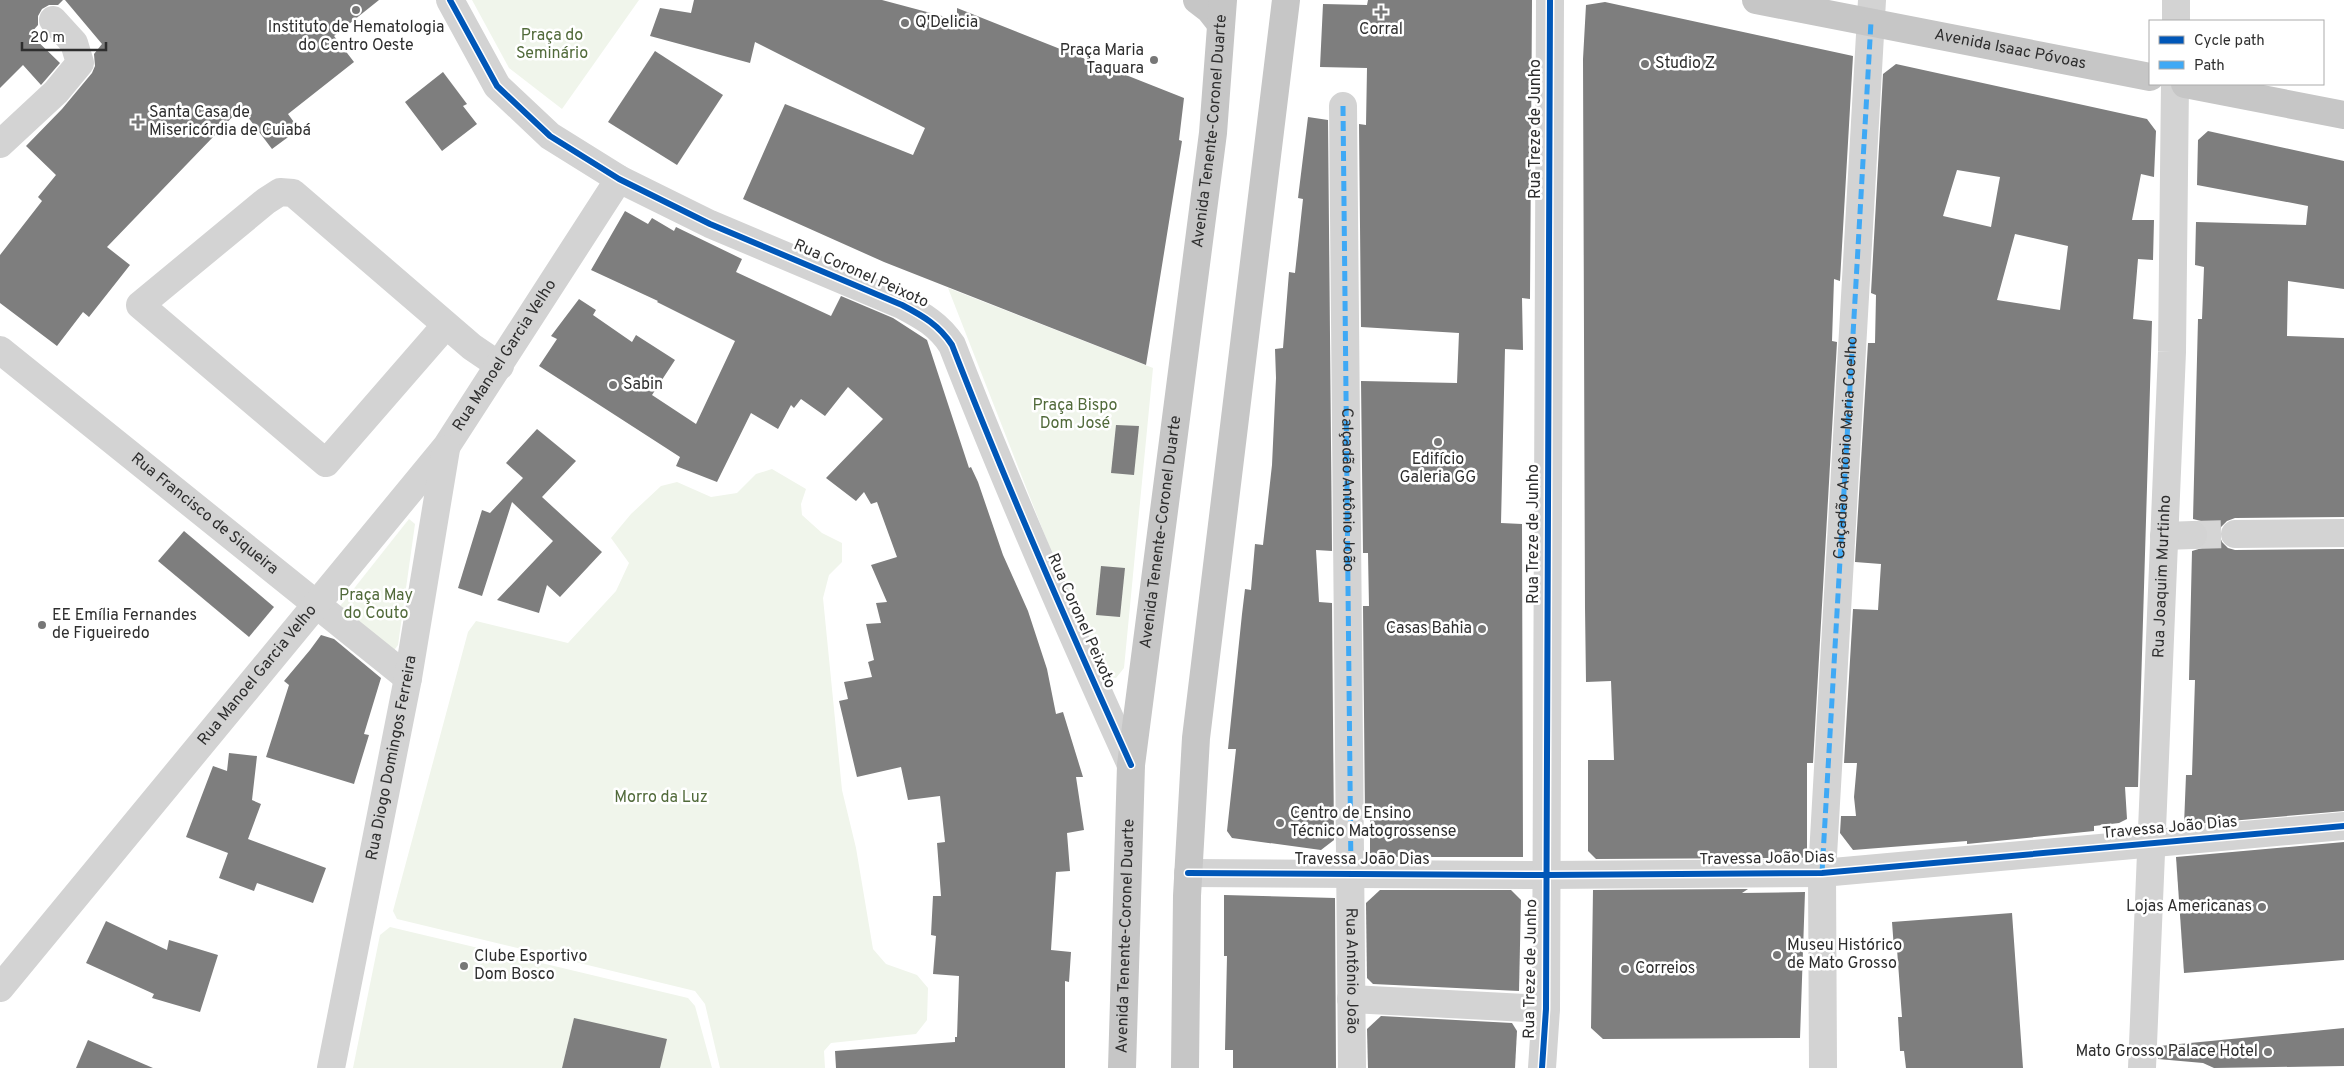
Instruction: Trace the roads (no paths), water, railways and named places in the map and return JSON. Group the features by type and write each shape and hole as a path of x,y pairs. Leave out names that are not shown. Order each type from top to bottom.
{"main road":[{"path":"1197,0 1210,10 1222,12"},
{"path":"1185,1068 1188,873 1196,738 1286,0"},
{"name":"Avenida Isaac Póvoas","path":"1756,0 1871,11 2149,77"},
{"name":"Avenida Tenente-Coronel Duarte","path":"1122,1068 1131,765 1213,133 1222,12"},
{"path":"2190,85 2344,115"}],"street":[{"name":"Rua Coronel Peixoto","path":"450,0 497,86 550,136 619,179 710,224 902,305 926,318 942,330 952,345 995,456 1059,609 1131,765"},
{"name":"Rua Treze de Junho","path":"1542,1068 1546,1009 1550,0"},
{"path":"2176,0 2176,20"},
{"name":"Calçadão Antônio Maria Coelho","path":"1823,1068 1822,873 1871,11"},
{"path":"0,144 56,92 80,62 74,43 52,20"},
{"name":"Rua Joaquim Murtinho","path":"2142,1068 2172,352 2175,85"},
{"name":"Calçadão Antônio João","path":"1343,106 1351,874"},
{"name":"Rua Manoel Garcia Velho","path":"0,988 446,447 619,179"},
{"path":"446,325 326,463 140,305 266,201 280,192 293,193 472,347 500,366"},
{"name":"Rua Francisco de Siqueira","path":"0,350 408,678"},
{"name":"Rua Diogo Domingos Ferreira","path":"331,1068 408,678 446,447"},
{"path":"2235,534 2344,533"},
{"path":"2164,536 2193,535"},
{"name":"Travessa João Dias","path":"1188,873 1546,875 1822,873 2344,826"},
{"name":"Rua Antônio João","path":"1351,874 1352,1068"},
{"path":"1351,999 1546,1009"}],"tunnel":[{"path":"2193,535 2235,534"}],"place":[{"name":"Instituto de Hematologia do Centro Oeste","path":"356,10"},
{"name":"Corral","path":"1381,12"},
{"name":"Q'Delicia","path":"905,23"},
{"name":"Praça Maria Taquara","path":"1154,60"},
{"name":"Studio Z","path":"1645,64"},
{"name":"Santa Casa de Misericórdia de Cuiabá","path":"138,122"},
{"name":"Sabin","path":"613,385"},
{"name":"Edifício Galeria GG","path":"1438,442"},
{"name":"EE Emília Fernandes de Figueiredo","path":"42,625"},
{"name":"Casas Bahia","path":"1482,629"},
{"name":"Centro de Ensino Técnico Matogrossense","path":"1280,823"},
{"name":"Lojas Americanas","path":"2262,907"},
{"name":"Museu Histórico de Mato Grosso","path":"1777,955"},
{"name":"Clube Esportivo Dom Bosco","path":"464,966"},
{"name":"Correios","path":"1625,969"},
{"name":"Mato Grosso Palace Hotel","path":"2268,1052"}],"park label":[{"name":"Praça do Seminário","path":"552,45"},
{"name":"Praça Bispo Dom José","path":"1075,415"},
{"name":"Praça May do Couto","path":"376,605"},
{"name":"Morro da Luz","path":"661,798"}]}
